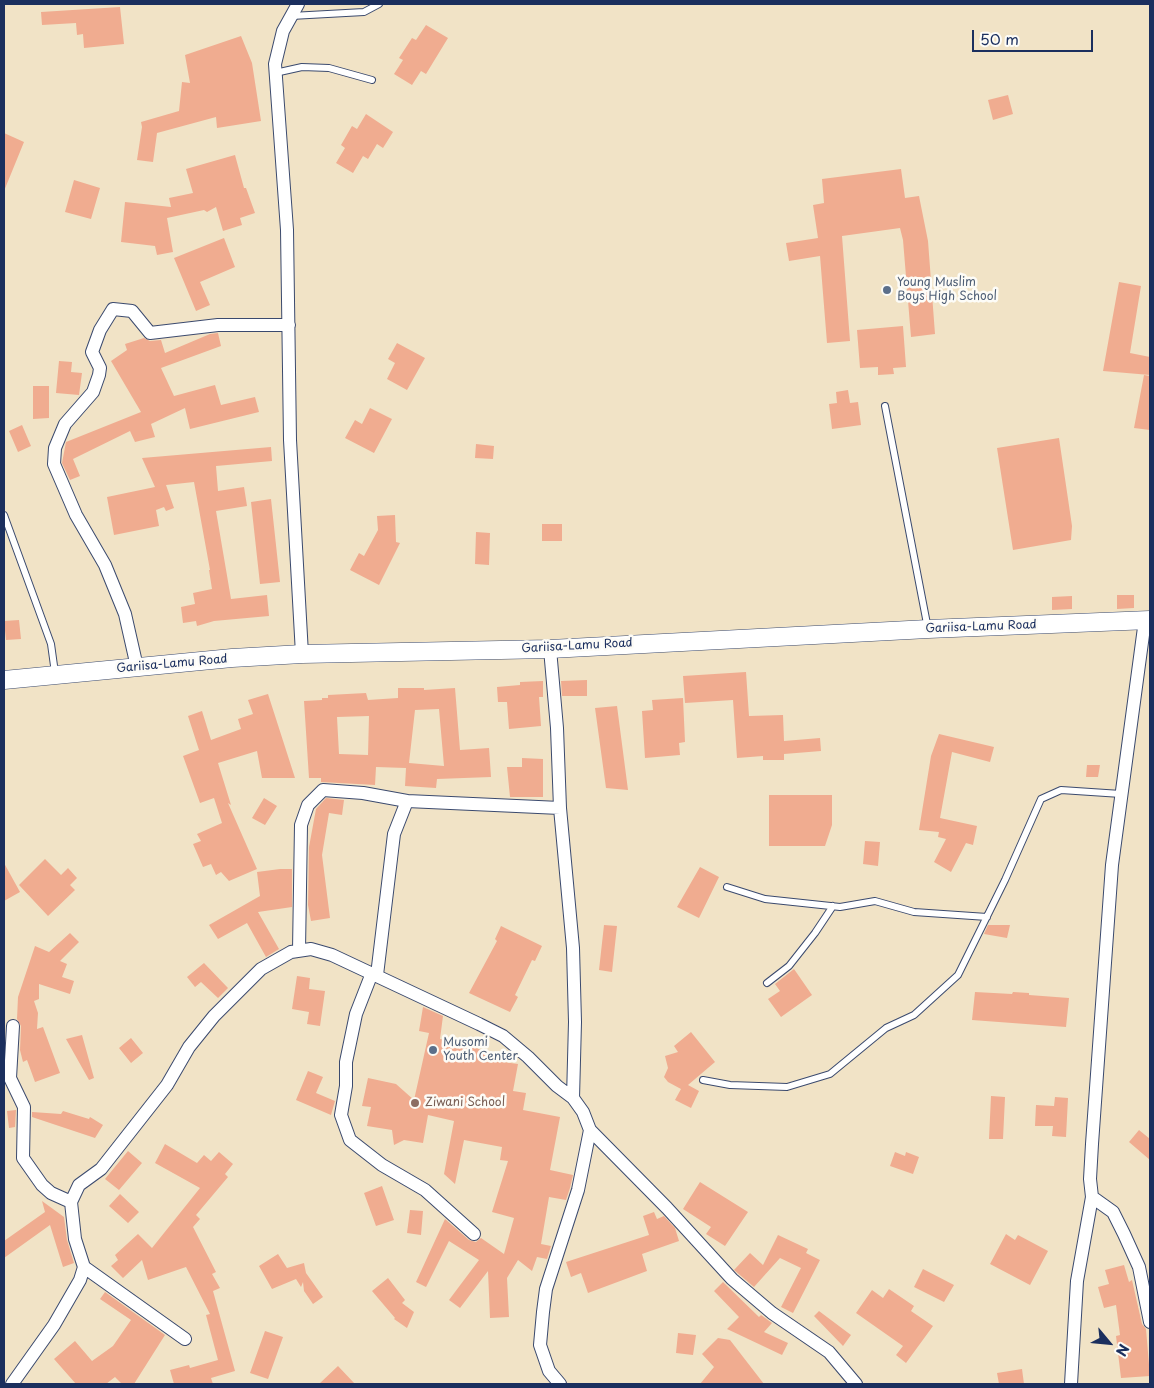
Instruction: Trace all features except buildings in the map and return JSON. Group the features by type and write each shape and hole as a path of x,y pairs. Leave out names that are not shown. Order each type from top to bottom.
{"street":[{"path":"298,4 277,49 275,73 287,230 290,440 302,654"},
{"path":"137,667 125,614 105,565 76,515 54,464 55,448 66,424 93,392 99,375 100,368 92,352 100,330 113,309 132,311 150,332 218,325 289,325"},
{"path":"1071,1384 1077,1281 1092,1197 1090,1179 1094,1104 1112,865 1148,620"},
{"name":"Gariisa-Lamu Road","path":"4,680 302,654 550,649 928,629 1148,620"},
{"path":"550,649 557,728 560,808 573,948 575,1022 573,1098"},
{"path":"299,950 301,825 308,805 323,790 363,793 407,801 560,808"},
{"path":"407,801 394,834 375,974 356,1014 346,1062 346,1086 340,1115 350,1140 382,1165 425,1190 474,1234"},
{"path":"185,1339 84,1268 75,1239 71,1202 79,1185 101,1169 167,1085 189,1047 214,1016 262,969 299,950 311,949 375,974 503,1036 556,1086 573,1098 583,1112 590,1130 667,1208 732,1279 772,1313 829,1352 856,1384"},
{"path":"13,1026 10,1078 24,1107 23,1158 47,1189 71,1202"},
{"path":"560,1384 550,1371 540,1344 543,1312 546,1289 578,1190 590,1130"},
{"path":"1092,1197 1113,1212 1139,1268 1149,1301 1150,1322"},
{"path":"12,1384 72,1296 84,1268"}],"lane":[{"path":"291,16 364,12 379,4"},
{"path":"275,73 302,67 329,68 372,80"},
{"path":"885,406 928,629"},
{"path":"4,515 50,644 56,675"},
{"path":"703,1080 730,1085 787,1087 830,1074 886,1028 914,1015 958,975 1041,799 1061,790 1121,794"},
{"path":"727,887 764,899 833,906 876,901 914,912 987,917"},
{"path":"767,983 788,966 816,933 833,906"}],"place":[{"name":"Young Muslim Boys High School","path":"887,290"},
{"name":"Musomi Youth Center","path":"433,1050"},
{"name":"Ziwani School","path":"415,1103"}]}
